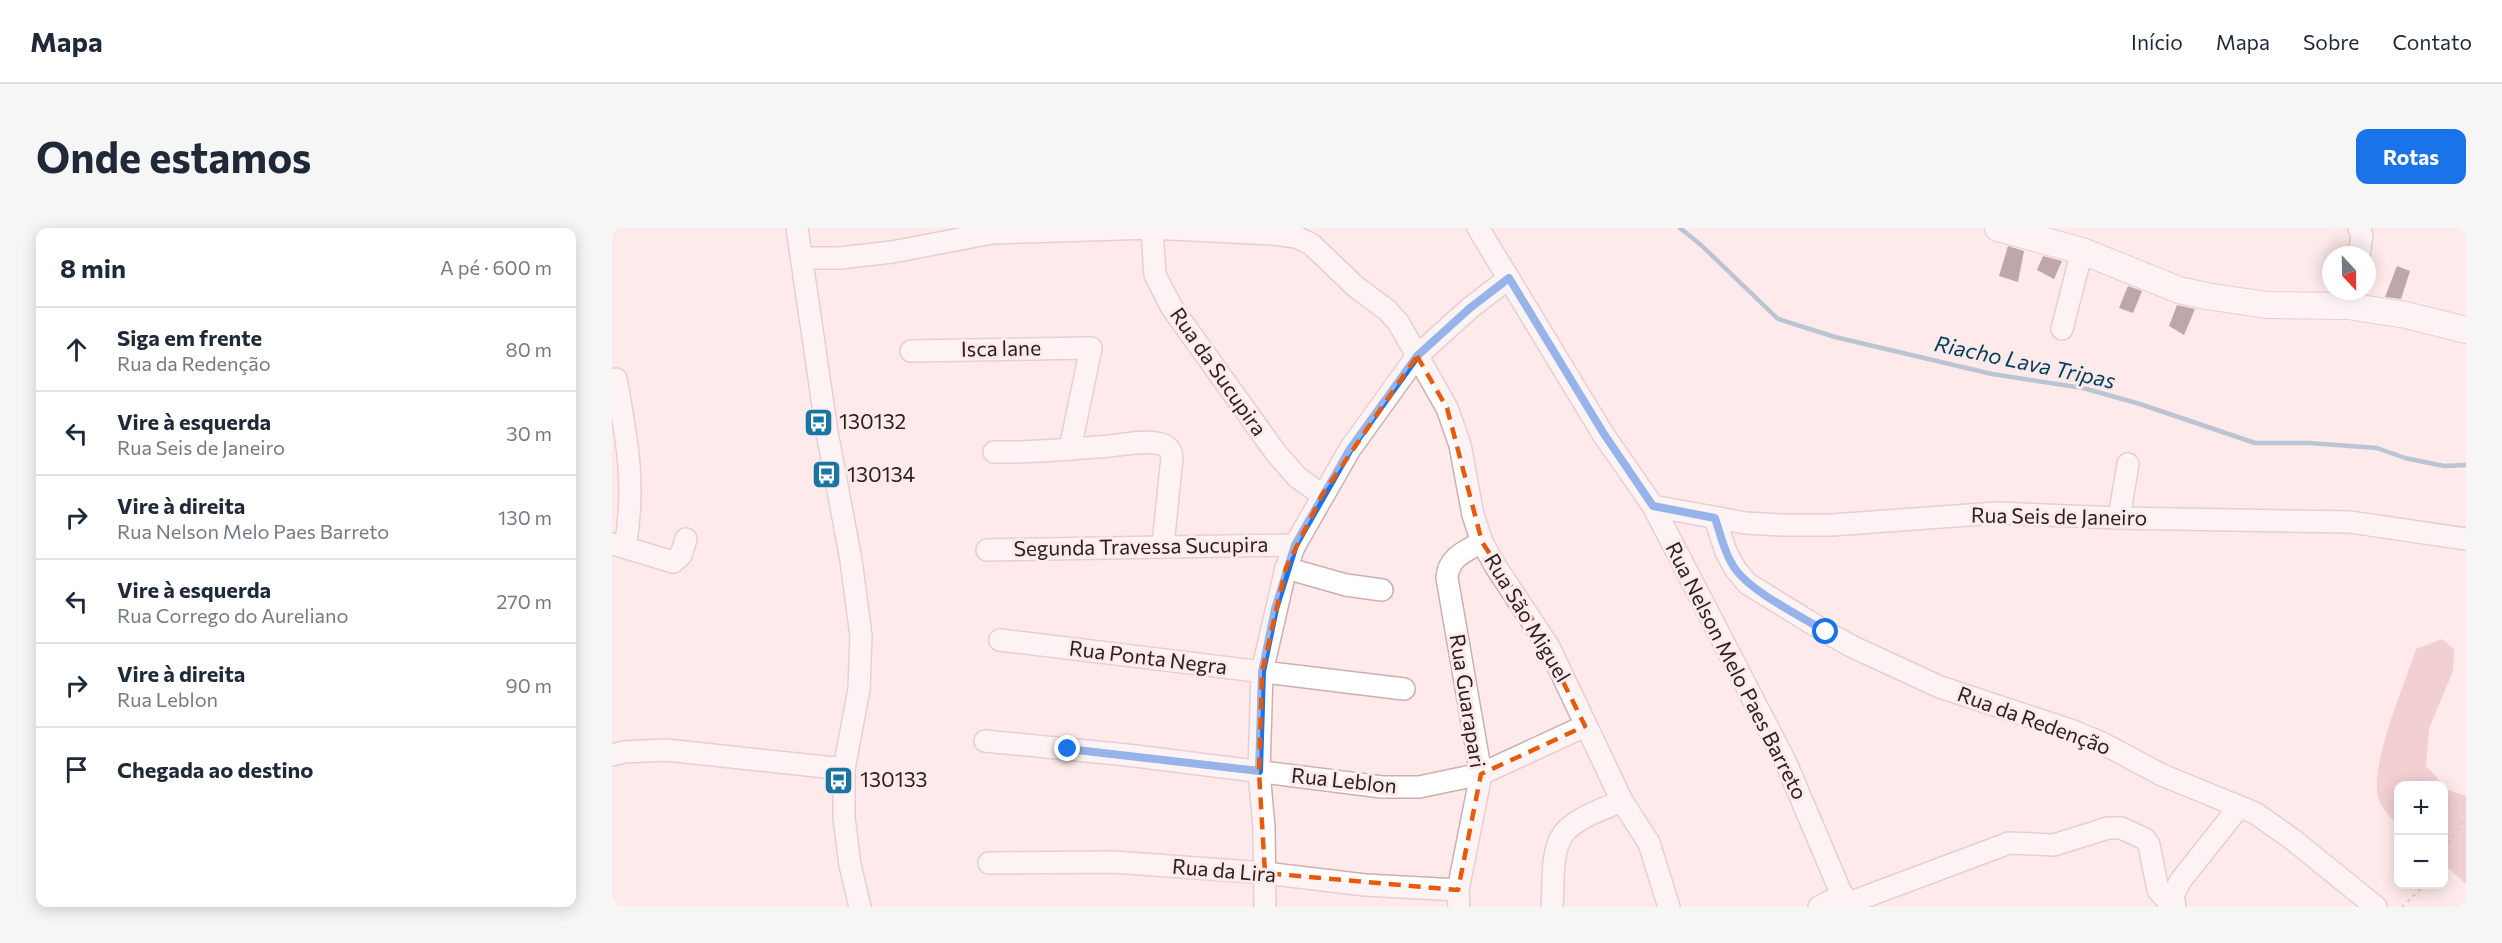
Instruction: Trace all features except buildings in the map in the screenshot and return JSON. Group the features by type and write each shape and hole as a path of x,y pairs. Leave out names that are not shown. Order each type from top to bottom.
{"main road":[{"path":"1998,228 2082,250 2179,290 2206,296 2267,305 2326,300"},
{"path":"2357,300 2466,330"}],"street":[{"path":"797,228 827,432 856,593 861,636 859,689 844,769 846,837 860,907"},
{"name":"Rua São Miguel","path":"802,258 840,258 892,252 992,233 1152,228 1274,234 1296,237 1311,244 1356,287 1387,310 1398,322 1448,408 1460,445 1473,515 1482,542 1549,646 1622,801 1654,854 1669,907"},
{"name":"Rua da Sucupira","path":"1152,228 1155,275 1172,308 1276,453 1297,477 1322,495"},
{"name":"Rua Nelson Melo Paes Barreto","path":"1478,228 1604,434 1653,506 1786,763 1845,902"},
{"path":"2359,228 2360,246"},
{"path":"2062,329 2082,250"},
{"path":"1265,907 1259,771 1262,672 1286,568 1295,545 1350,449 1417,356 1470,308 1509,278"},
{"name":"Isca lane","path":"911,351 1091,348 1070,449"},
{"path":"616,379 627,441 632,495 618,545 673,562 681,555 686,539"},
{"path":"994,452 1040,452 1158,443 1171,450 1172,477 1163,545"},
{"path":"2119,518 2128,464"},
{"name":"Rua Seis de Janeiro","path":"1653,506 1715,518 1781,525 1832,525 1996,513 2119,518 2350,522 2466,539"},
{"name":"Rua da Redenção","path":"1715,518 1726,552 1736,570 1748,584 1853,647 1940,687 2073,731 2104,744 2162,775 2255,813 2292,839 2376,907"},
{"name":"Rua Guarapari","path":"1459,898 1480,774 1446,578 1450,563 1456,556 1482,542"},
{"name":"Segunda Travessa Sucupira","path":"987,550 1163,545 1295,545"},
{"path":"1286,568 1346,585 1382,590"},
{"name":"Rua Ponta Negra","path":"1000,640 1404,689"},
{"name":"Rua Leblon","path":"985,741 1382,787 1419,787 1480,774 1585,726"},
{"path":"612,755 624,752 666,750 844,769"},
{"path":"1552,907 1558,846 1564,833 1575,823 1622,801"},
{"path":"2174,907 2174,894 2181,880 2239,807"},
{"path":"1819,907 1845,902 2009,843 2054,845 2108,828 2121,828 2145,839 2149,845 2158,890 2174,907"},
{"name":"Rua da Lira","path":"990,863 1114,862 1265,873 1459,898"}],"path":[{"path":"2448,843 2466,816"},
{"path":"2402,907 2422,889"}],"highlighted area":[{"path":"1417,356 1447,408 1482,542 1531,617 1585,726 1481,774 1458,890 1265,873 1259,772 1262,672 1286,568 1322,495"}],"shaded area":[{"path":"2442,639 2454,649 2453,671 2429,729 2426,766 2440,781 2394,781 2394,821 2379,801 2378,769 2389,725 2416,649"},
{"path":"2448,790 2466,796 2466,884 2448,868"}],"waterway":[{"name":"Riacho Lava Tripas","path":"1680,228 1701,245 1778,319 1835,337 1992,374 2083,388 2140,404 2255,443 2309,443 2377,448 2405,458 2444,466 2466,465"}],"place":[{"name":"130132","path":"818,422"},
{"name":"130134","path":"826,475"},
{"name":"130133","path":"839,780"}],"route":[{"path":"1068,749 1259,771 1262,672 1275,609 1295,545 1350,449 1417,356 1470,308 1509,278 1604,434 1653,506 1715,518 1726,552 1736,570 1748,584 1826,632"}]}
